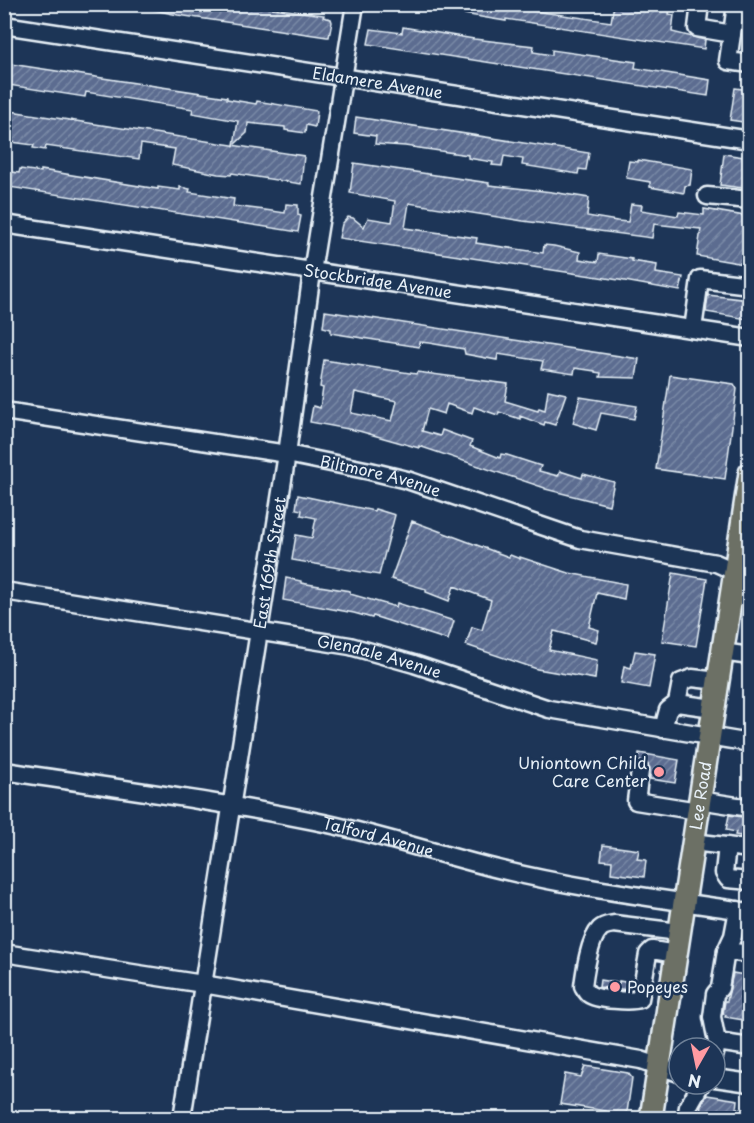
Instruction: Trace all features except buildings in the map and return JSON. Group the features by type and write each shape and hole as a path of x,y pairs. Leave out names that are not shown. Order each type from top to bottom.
{"main road":[{"name":"Lee Road","path":"651,1119 722,652 742,572 750,473"}],"street":[{"name":"East 169th Street","path":"182,1119 355,4"},
{"path":"700,4 697,28 732,34"},
{"path":"736,4 728,61 750,64"},
{"name":"Eldamere Avenue","path":"4,25 750,140"},
{"path":"707,195 750,200"},
{"name":"Stockbridge Avenue","path":"4,224 750,338"},
{"path":"693,329 700,279 750,285"},
{"name":"Biltmore Avenue","path":"4,411 287,454 407,480 580,539 716,563 742,572"},
{"name":"Glendale Avenue","path":"4,591 350,646 414,664 549,709 750,743"},
{"path":"722,652 750,656"},
{"path":"663,729 668,710 677,703 681,682 684,679 718,681"},
{"path":"677,703 714,708"},
{"name":"Talford Avenue","path":"4,771 230,805 382,836 494,868 563,883 744,911"},
{"path":"640,771 636,801 750,808"},
{"path":"693,842 750,849"},
{"path":"727,846 724,873 728,879 750,881"},
{"path":"714,1036 712,1017 716,994 720,988 726,951 744,911"},
{"path":"676,954 657,950 648,954 640,999 634,1001 596,997 588,994 583,986 590,952 598,931 605,926 614,924 679,932"},
{"path":"726,951 750,954"},
{"path":"4,953 203,984 641,1060 667,1069"},
{"path":"727,1048 750,1047"},
{"path":"727,1080 750,1083"},
{"path":"686,1119 688,1107 694,1096"}],"place":[{"name":"Uniontown Child Care Center","path":"659,772"},
{"name":"Popeyes","path":"615,987"}]}
